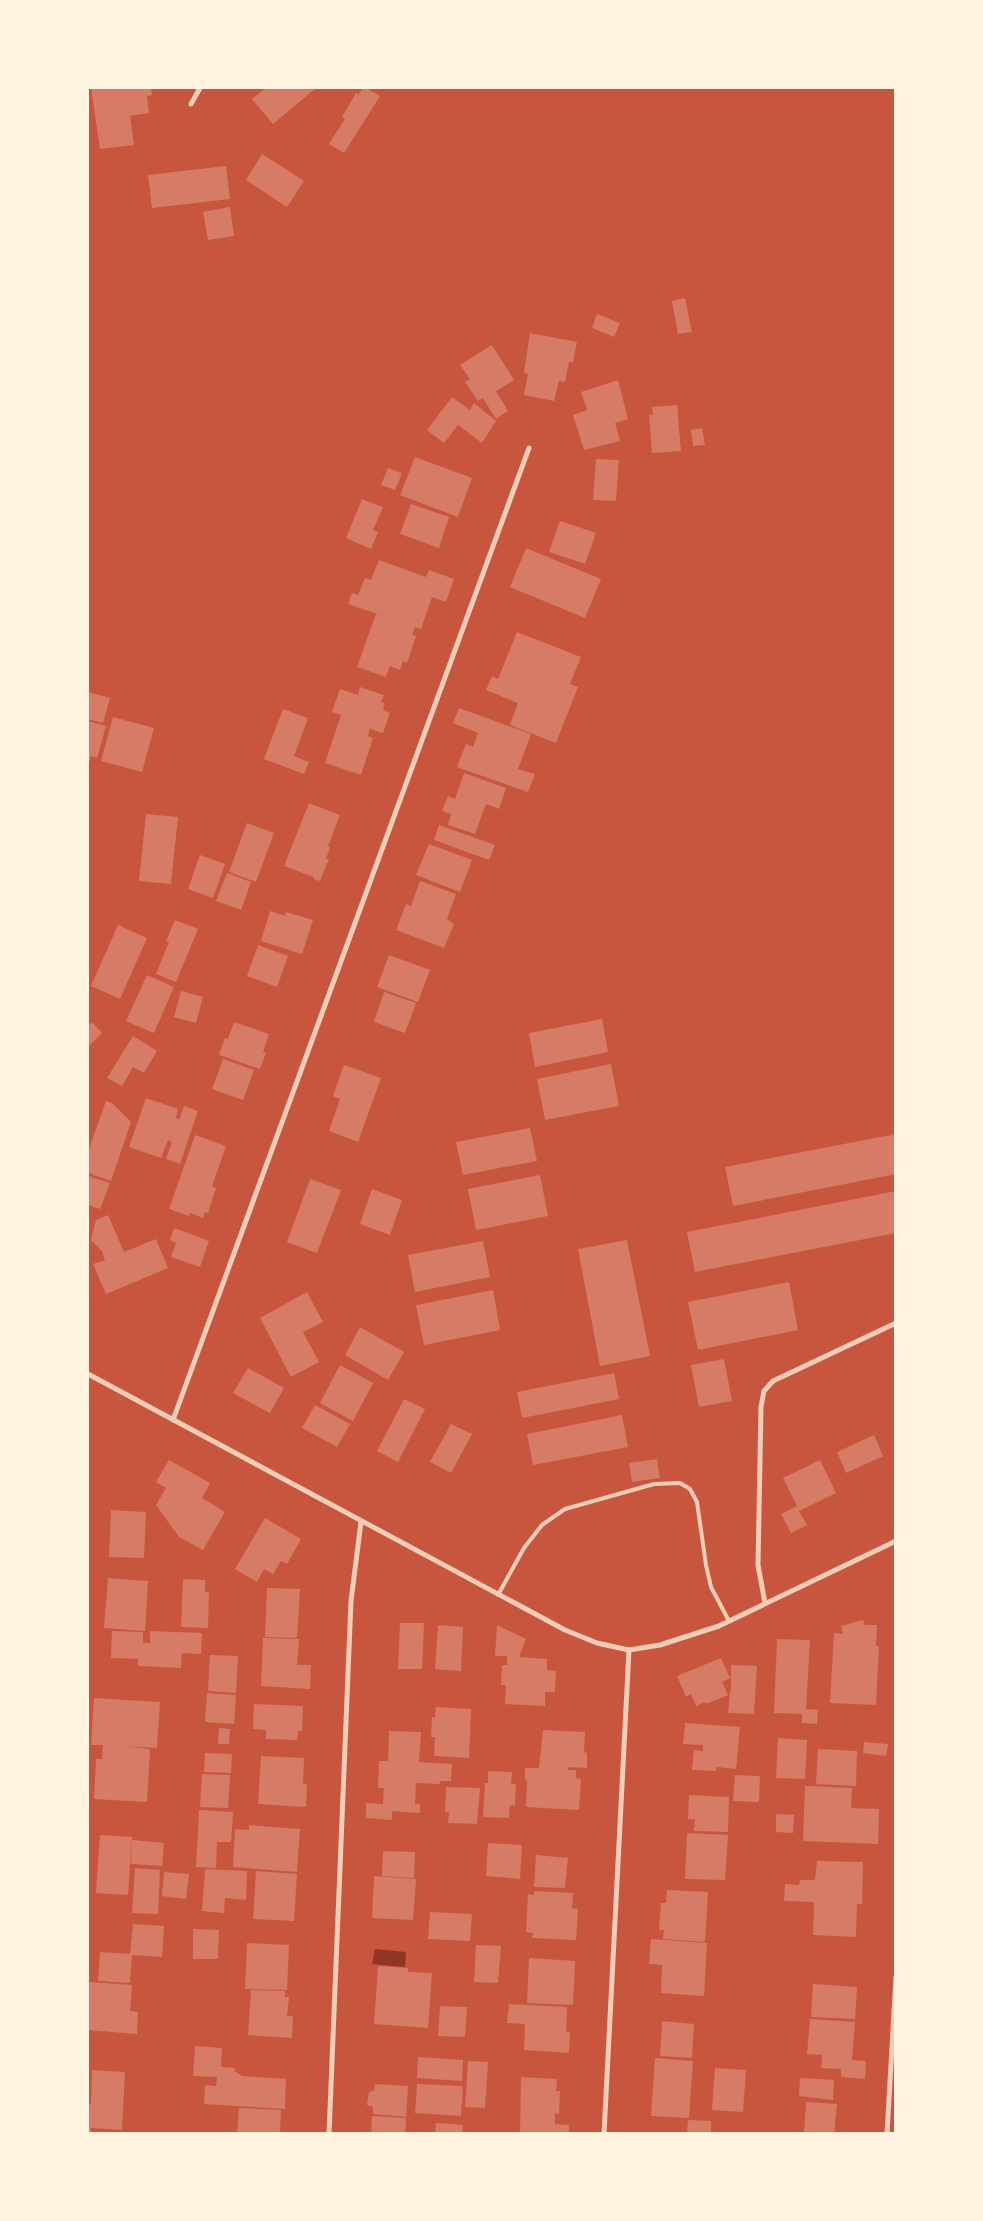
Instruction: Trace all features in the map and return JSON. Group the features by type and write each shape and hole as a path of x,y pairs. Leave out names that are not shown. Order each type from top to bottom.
{"street":[{"path":"191,104 200,88"},
{"path":"173,1420 529,448"},
{"path":"765,1603 758,1565 761,1407 764,1391 773,1381 896,1323"},
{"path":"88,1376 565,1630 597,1643 629,1650 660,1645 729,1621 896,1541"},
{"path":"329,2134 351,1600 361,1522"},
{"path":"604,2134 629,1650"},
{"path":"887,2134 896,1977"}],"lane":[{"path":"498,1595 524,1548 542,1525 565,1509 654,1484 680,1484 690,1489 697,1502 706,1566 711,1587 729,1621"}],"shaded area":[{"path":"375,1949 406,1952 405,1967 372,1964"}],"building":[{"path":"91,88 151,88 152,95 147,96 149,113 130,116 134,145 100,149"},
{"path":"266,88 316,88 273,124 252,99"},
{"path":"363,88 380,96 344,153 329,144 345,119 342,117 356,93 358,95"},
{"path":"262,154 304,181 287,207 246,180"},
{"path":"226,166 230,199 152,208 148,175"},
{"path":"230,207 234,236 208,240 203,212"},
{"path":"685,298 692,332 678,334 672,301"},
{"path":"597,314 620,323 614,337 592,328"},
{"path":"530,333 577,342 573,362 569,362 565,382 559,381 554,401 524,395 528,374 524,373"},
{"path":"492,345 514,380 496,391 508,411 496,419 483,398 478,401 465,382 470,379 460,365"},
{"path":"618,380 628,419 615,423 620,441 584,450 573,415 587,410 581,392"},
{"path":"452,397 470,410 474,403 496,421 482,443 458,425 444,443 427,430"},
{"path":"677,405 681,451 652,453 649,415 653,415 652,407"},
{"path":"702,428 705,445 693,446 691,430"},
{"path":"415,457 472,478 458,517 400,495"},
{"path":"596,459 619,460 616,501 593,500"},
{"path":"388,468 402,473 395,490 381,485"},
{"path":"362,499 383,507 373,530 378,532 371,549 346,538"},
{"path":"411,504 449,517 439,548 400,534"},
{"path":"560,521 596,533 585,564 549,552"},
{"path":"526,548 601,579 585,618 510,587"},
{"path":"379,560 426,577 429,570 454,579 446,602 432,597 421,629 415,627 412,635 416,636 407,663 403,661 400,670 390,666 386,677 357,667 376,614 395,620 348,604 352,593 358,595 365,578 371,580"},
{"path":"517,632 581,657 570,684 578,687 556,743 510,725 518,703 486,690 492,676 498,679"},
{"path":"360,687 384,695 381,702 385,703 383,710 390,713 383,733 370,729 368,736 373,738 361,775 325,763 341,715 332,712 340,689 358,695"},
{"path":"88,692 110,698 103,723 88,719"},
{"path":"459,708 531,734 518,769 535,774 528,792 457,767 466,744 473,747 478,733 453,723"},
{"path":"283,709 308,718 294,756 309,762 304,774 264,759"},
{"path":"113,717 154,728 142,772 101,761"},
{"path":"88,721 106,726 97,758 91,756 88,767"},
{"path":"464,773 506,788 499,809 486,804 475,834 448,825 451,814 442,811 448,796 455,799"},
{"path":"309,803 340,815 328,846 330,847 326,859 329,859 320,881 284,866"},
{"path":"146,814 178,817 171,884 139,881"},
{"path":"247,823 274,833 256,882 229,872"},
{"path":"439,825 495,845 489,860 434,840"},
{"path":"429,844 472,860 460,892 416,875"},
{"path":"200,855 225,864 213,898 188,889"},
{"path":"227,873 251,882 241,910 216,901"},
{"path":"420,881 456,894 447,919 454,924 444,948 396,930 406,904 411,906"},
{"path":"270,911 285,916 286,912 313,920 302,954 261,941"},
{"path":"175,920 198,929 176,982 156,974 169,942 166,941"},
{"path":"118,925 147,938 120,999 91,986"},
{"path":"258,945 288,956 277,987 247,976"},
{"path":"389,955 430,970 418,1002 377,987"},
{"path":"147,975 174,987 154,1033 126,1021"},
{"path":"181,991 203,997 196,1023 174,1017"},
{"path":"384,992 416,1003 405,1033 374,1022"},
{"path":"602,1019 608,1052 535,1067 529,1033"},
{"path":"88,1022 90,1025 92,1022 102,1033 88,1047"},
{"path":"234,1022 269,1034 263,1052 266,1053 260,1069 219,1055 225,1038 228,1039"},
{"path":"133,1036 157,1051 144,1073 133,1067 122,1086 107,1078"},
{"path":"223,1059 254,1070 243,1100 212,1089"},
{"path":"611,1064 619,1106 545,1120 537,1079"},
{"path":"344,1065 381,1078 358,1142 329,1131 340,1099 333,1096"},
{"path":"146,1098 178,1109 176,1118 179,1120 184,1106 198,1111 180,1164 166,1159 172,1142 168,1140 161,1158 129,1147"},
{"path":"106,1101 112,1103 131,1122 111,1181 88,1173 88,1152"},
{"path":"530,1128 537,1161 463,1175 456,1142"},
{"path":"896,1134 896,1174 733,1206 725,1167"},
{"path":"195,1135 226,1146 212,1186 216,1188 208,1213 205,1212 203,1218 190,1213 189,1216 169,1209"},
{"path":"540,1175 548,1216 476,1230 468,1189"},
{"path":"88,1176 110,1183 100,1209 88,1205"},
{"path":"310,1179 341,1190 317,1253 287,1242"},
{"path":"372,1189 402,1200 390,1235 360,1224"},
{"path":"896,1191 896,1233 695,1272 687,1232"},
{"path":"108,1215 124,1252 156,1239 168,1268 106,1294 93,1264 105,1260 102,1251 91,1240 96,1220"},
{"path":"174,1228 209,1241 200,1267 171,1257 176,1243 170,1240"},
{"path":"627,1240 650,1356 600,1366 578,1249"},
{"path":"483,1241 490,1277 415,1292 408,1255"},
{"path":"789,1282 798,1330 698,1350 688,1302"},
{"path":"493,1290 500,1330 424,1345 416,1305"},
{"path":"307,1292 323,1322 303,1332 319,1362 291,1377 260,1318"},
{"path":"360,1327 404,1352 388,1380 345,1355"},
{"path":"724,1359 732,1401 699,1407 691,1365"},
{"path":"340,1365 373,1383 353,1421 320,1403"},
{"path":"248,1368 284,1388 270,1413 233,1393"},
{"path":"614,1373 619,1399 522,1418 517,1392"},
{"path":"404,1399 425,1409 398,1462 377,1451"},
{"path":"315,1405 350,1424 337,1447 302,1428"},
{"path":"622,1415 628,1447 533,1465 527,1434"},
{"path":"451,1424 472,1434 451,1473 430,1462"},
{"path":"874,1435 883,1456 846,1473 837,1452"},
{"path":"657,1459 660,1478 632,1482 629,1463"},
{"path":"169,1460 210,1483 202,1498 225,1512 203,1550 179,1537 156,1505 166,1488 156,1482"},
{"path":"820,1460 836,1493 799,1511 807,1525 791,1533 781,1514 797,1506 783,1478"},
{"path":"111,1510 146,1512 144,1558 109,1557"},
{"path":"265,1518 301,1539 287,1564 281,1561 273,1574 264,1569 257,1582 235,1569"},
{"path":"108,1578 148,1581 145,1631 104,1628"},
{"path":"183,1579 205,1580 205,1592 209,1592 208,1628 181,1627"},
{"path":"267,1588 300,1589 297,1638 265,1637"},
{"path":"863,1620 865,1625 877,1625 876,1646 879,1646 876,1705 830,1703 834,1633 843,1634 841,1626"},
{"path":"400,1623 424,1623 422,1669 398,1669"},
{"path":"438,1625 463,1627 461,1671 435,1669"},
{"path":"497,1625 526,1639 519,1657 547,1659 547,1670 556,1671 555,1692 545,1692 545,1706 505,1704 506,1685 501,1685 502,1665 507,1665 507,1656 495,1656"},
{"path":"112,1631 143,1632 143,1643 150,1643 150,1631 202,1633 201,1654 182,1653 181,1668 138,1666 138,1659 111,1658"},
{"path":"263,1638 299,1639 297,1665 311,1665 310,1689 261,1686"},
{"path":"777,1639 810,1640 806,1709 818,1710 817,1724 802,1723 802,1714 774,1713"},
{"path":"210,1655 238,1656 236,1693 208,1691"},
{"path":"721,1658 730,1678 722,1682 728,1695 696,1706 691,1694 686,1697 677,1676"},
{"path":"731,1665 757,1666 754,1714 728,1713 731,1691"},
{"path":"207,1693 236,1695 234,1724 205,1722"},
{"path":"94,1698 160,1702 157,1748 123,1746 150,1749 147,1802 94,1799 96,1759 102,1759 103,1745 91,1745"},
{"path":"254,1704 303,1706 302,1731 298,1731 297,1740 266,1739 266,1730 253,1729"},
{"path":"436,1707 471,1709 469,1758 434,1756 435,1737 431,1737 432,1717 435,1717"},
{"path":"685,1723 740,1727 736,1769 716,1767 716,1771 692,1770 694,1750 703,1751 703,1745 683,1744"},
{"path":"219,1728 230,1729 229,1744 218,1744"},
{"path":"543,1730 585,1732 584,1752 587,1753 587,1768 567,1767 568,1770 576,1770 576,1778 581,1779 579,1810 526,1807 527,1780 525,1781 525,1768 539,1768"},
{"path":"389,1731 421,1732 419,1762 452,1764 451,1781 440,1781 440,1784 416,1783 415,1804 420,1804 420,1813 392,1811 392,1820 366,1818 366,1803 383,1804 384,1788 378,1788 379,1761 388,1761"},
{"path":"778,1738 807,1740 805,1779 776,1778"},
{"path":"864,1742 888,1744 886,1756 863,1753"},
{"path":"818,1749 857,1751 856,1786 816,1784"},
{"path":"205,1753 232,1754 231,1773 204,1772"},
{"path":"261,1756 304,1758 303,1784 307,1784 306,1807 258,1804"},
{"path":"488,1771 512,1772 511,1784 516,1784 515,1806 510,1805 509,1818 483,1817 485,1783 488,1783"},
{"path":"202,1774 230,1775 228,1808 200,1807"},
{"path":"735,1775 760,1776 759,1802 733,1801"},
{"path":"805,1786 852,1788 851,1808 879,1809 878,1844 803,1841"},
{"path":"446,1787 480,1788 477,1824 448,1823 449,1812 445,1812"},
{"path":"689,1795 729,1797 728,1832 694,1831 695,1819 688,1819"},
{"path":"199,1810 233,1812 231,1842 217,1842 216,1868 196,1867"},
{"path":"776,1814 794,1815 793,1833 776,1832"},
{"path":"249,1825 300,1829 297,1872 233,1867 235,1829 249,1830"},
{"path":"687,1833 728,1835 725,1880 685,1879"},
{"path":"100,1835 132,1837 128,1895 96,1893"},
{"path":"132,1840 164,1843 162,1866 131,1864"},
{"path":"488,1843 522,1845 520,1879 486,1876"},
{"path":"383,1851 415,1852 414,1878 382,1876"},
{"path":"536,1855 568,1858 565,1888 534,1887"},
{"path":"817,1861 863,1862 862,1904 857,1904 856,1937 813,1935 814,1902 784,1901 785,1884 799,1885 800,1880 815,1880"},
{"path":"135,1868 160,1870 158,1914 132,1913"},
{"path":"205,1869 247,1871 246,1900 225,1898 224,1913 202,1911"},
{"path":"256,1871 297,1874 294,1921 253,1919"},
{"path":"164,1872 189,1874 186,1899 162,1896"},
{"path":"374,1876 416,1879 413,1920 372,1918"},
{"path":"667,1890 708,1892 705,1942 663,1939 664,1930 659,1930 661,1903 666,1903"},
{"path":"534,1891 573,1893 572,1908 578,1909 576,1940 532,1938 533,1933 526,1932 528,1894 534,1895"},
{"path":"430,1912 472,1914 470,1941 428,1939"},
{"path":"133,1924 164,1926 162,1957 132,1955 130,1983 98,1981 100,1952 130,1954"},
{"path":"193,1929 219,1930 218,1959 193,1959"},
{"path":"651,1939 707,1943 704,1996 661,1993 662,1965 649,1964"},
{"path":"247,1943 289,1945 287,1990 245,1989"},
{"path":"476,1945 501,1946 498,1983 474,1982"},
{"path":"529,1958 575,1961 573,2005 527,2003"},
{"path":"378,1966 408,1968 408,1972 432,1973 428,2028 374,2024"},
{"path":"88,1982 132,1985 130,2011 138,2012 137,2034 88,2030"},
{"path":"813,1984 857,1987 855,2019 811,2017"},
{"path":"251,1990 285,1991 285,1997 289,1997 287,2016 293,2016 292,2038 248,2035"},
{"path":"509,2004 567,2007 566,2032 570,2032 569,2053 524,2050 525,2024 507,2023"},
{"path":"440,2006 467,2007 465,2037 438,2036"},
{"path":"810,2019 855,2022 852,2060 866,2061 865,2079 841,2077 841,2069 821,2068 822,2055 807,2054"},
{"path":"662,2021 694,2024 692,2058 660,2056"},
{"path":"195,2046 222,2048 221,2067 235,2068 235,2071 242,2076 286,2079 285,2109 204,2104 205,2085 216,2086 217,2077 193,2076"},
{"path":"418,2057 463,2060 462,2081 417,2078"},
{"path":"655,2058 693,2061 689,2118 651,2116"},
{"path":"468,2061 488,2062 485,2108 465,2107"},
{"path":"715,2068 746,2070 743,2112 712,2110"},
{"path":"92,2070 125,2072 122,2130 91,2128 91,2132 88,2132 88,2104 91,2104"},
{"path":"521,2077 557,2079 556,2091 560,2091 559,2114 555,2113 555,2124 569,2125 569,2134 520,2134"},
{"path":"800,2078 834,2080 833,2100 799,2096"},
{"path":"375,2084 408,2086 406,2117 373,2114 373,2107 367,2105 369,2092 374,2091"},
{"path":"417,2084 463,2086 461,2116 415,2113"},
{"path":"806,2102 837,2104 834,2134 804,2133"},
{"path":"239,2108 281,2110 280,2134 237,2134"},
{"path":"372,2116 406,2118 405,2134 371,2134"},
{"path":"688,2120 711,2121 711,2134 687,2134"},
{"path":"436,2123 463,2125 462,2134 435,2134"}]}
